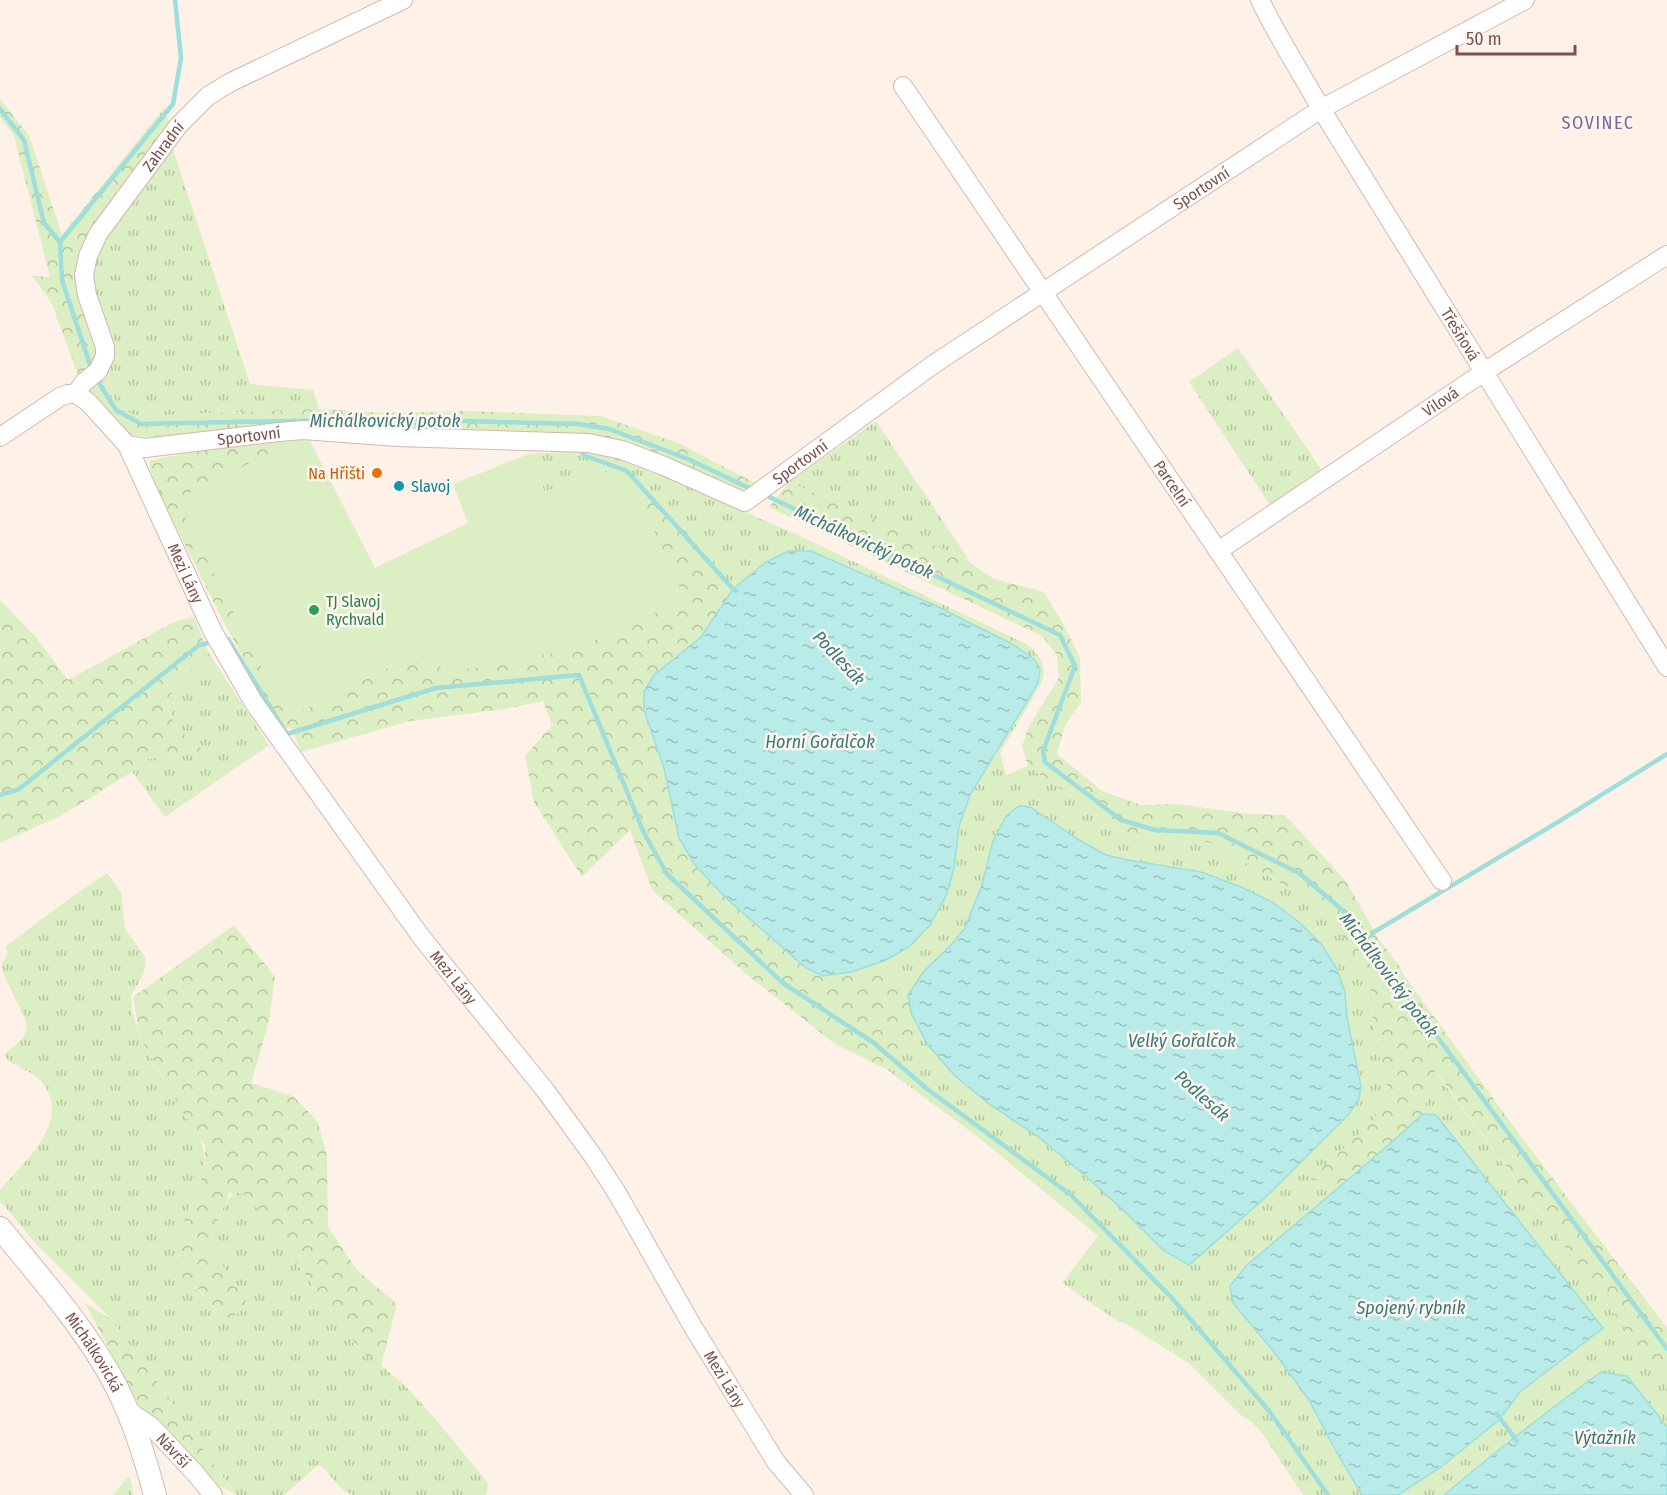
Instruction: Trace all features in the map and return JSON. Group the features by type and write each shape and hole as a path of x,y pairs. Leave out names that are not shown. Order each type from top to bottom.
{"street":[{"name":"Zahradní","path":"79,388 98,371 105,356 105,346 87,295 84,275 88,256 98,234 177,126 208,96 229,83 403,0"},
{"name":"Třešňová","path":"1260,0 1272,26 1298,66 1321,109 1667,667"},
{"name":"Sportovní","path":"127,445 145,448 303,430 397,437 588,443 622,450 745,502 934,364 1321,109 1525,0"},
{"name":"Parcelní","path":"903,86 1442,881"},
{"name":"Vilová","path":"1218,550 1484,372 1667,255"},
{"path":"0,437 60,397 79,388 88,402 127,445"},
{"name":"Mezi Lány","path":"127,445 213,632 254,703 422,938 544,1090 593,1156 618,1193 693,1327 776,1462 804,1495"},
{"name":"Michálkovická","path":"0,1228 89,1341 110,1375 127,1410 155,1495"},
{"name":"Návrší","path":"127,1410 151,1426 213,1495"}],"green space":[{"path":"0,99 29,135 62,235 164,108 171,128 85,252 100,351 88,374 78,375 52,304 33,276 50,277 14,136 0,117"},
{"path":"172,146 250,384 313,390 319,409 139,416 122,410 97,376 91,279 93,259 104,236"},
{"path":"1238,348 1321,469 1270,505 1189,382"},
{"path":"97,376 122,410 139,416 319,409 387,413 467,411 600,416 678,443 755,483 738,492 639,448 592,434 359,426 269,428 141,438 127,435 88,396"},
{"path":"876,421 969,560 789,482"},
{"path":"307,435 287,718 418,653 450,672 684,599 640,499 655,493 733,589 701,637 655,674 644,709 664,768 679,838 727,899 805,967 851,972 884,961 908,995 911,1013 921,1032 886,1069 835,1044 745,973 652,890 630,830 582,877 534,802 525,756 552,725 543,701 504,709 410,721 301,752 291,727 283,729 222,619 154,482 149,461 237,442"},
{"path":"307,435 375,568 468,523 453,484 529,454 545,492 600,468 640,499 685,599 576,649 450,672 417,653 287,718 176,499"},
{"path":"592,450 631,462 798,535 1028,645 1042,661 1044,670 1042,682 1000,753 1006,775 1028,766 1125,835 1209,842 1313,902 1352,948 1371,991 1374,1035 1387,1086 1374,1120 1310,1179 1339,1186 1247,1265 1274,1352 1309,1400 1362,1495 1303,1495 1253,1423 1242,1416 1190,1364 1125,1323 1119,1322 1062,1283 1098,1236 978,1137 886,1069 921,1032 928,1045 989,1104 1036,1135 1189,1264 1266,1197 1349,1114 1359,1099 1361,1086 1347,1018 1345,992 1322,945 1300,923 1272,902 1241,887 1106,855 1079,840 993,841 982,885 965,928 924,971 908,995 884,961 909,947 930,925 947,894 954,868 959,826 970,795 1038,683 1034,659 1014,645 934,605 811,551 766,562 733,589 655,493 640,499 600,468 545,492 529,454"},
{"path":"789,482 962,557 994,579 1044,592 1080,658 1081,702 1065,725 1057,754 1102,791 1141,805 1178,804 1249,814 1285,815 1346,881 1378,938 1403,974 1522,1138 1667,1328 1667,1386 1435,1070 1423,1114 1384,1149 1339,1186 1310,1179 1374,1120 1387,1086 1374,1035 1371,991 1352,948 1313,902 1209,842 1125,835 1028,766 1022,746 1029,726 1059,678 1057,655 1042,636 769,507"},
{"path":"0,600 35,636 68,680 174,622 194,617 208,652 176,685 167,701 175,728 212,757 187,755 146,759 132,772 62,815 0,843"},
{"path":"208,652 269,745 165,817 132,772 146,759 187,755 211,757 175,728 167,701 176,685"},
{"path":"107,873 121,892 125,929 145,957 143,975 131,996 132,1012 143,1043 201,1140 204,1154 204,1174 191,1200 184,1277 192,1282 214,1308 217,1258 209,1245 226,1203 236,1192 245,1195 261,1213 355,1345 409,1390 488,1483 487,1493 484,1495 353,1495 343,1490 318,1465 284,1495 236,1495 111,1319 36,1244 0,1201 0,1190 33,1153 42,1139 49,1125 52,1110 50,1096 41,1081 10,1062 4,1055 20,1040 27,1027 3,973 2,964 8,953 5,947"},
{"path":"234,925 275,977 269,1021 251,1083 293,1096 318,1122 327,1157 328,1227 357,1270 397,1304 381,1366 352,1340 261,1213 245,1195 236,1192 233,1195 229,1191 228,1199 213,1229 209,1245 244,1294 246,1304 239,1313 228,1318 212,1305 189,1280 178,1276 177,1257 180,1238 191,1201 203,1175 206,1147 143,1043 133,997"},
{"path":"1434,1070 1667,1386 1667,1427 1627,1376 1601,1372 1521,1432 1444,1495 1398,1495 1441,1467 1499,1420 1520,1392 1603,1328 1436,1115 1423,1114"},
{"path":"85,1303 111,1319 165,1392 233,1492 211,1483 138,1404"},
{"path":"130,1477 133,1495 113,1495"}],"water":[{"name":"Horní Gořalčok","path":"789,551 811,551 934,605 1014,645 1034,659 1040,669 1038,683 970,795 959,826 954,868 947,894 930,925 909,947 884,961 851,972 823,976 805,967 727,899 695,865 679,838 664,768 644,710 644,691 655,674 701,637 733,589 766,562"},
{"name":"Velký Gořalčok","path":"1019,806 1030,807 1106,855 1201,872 1272,902 1300,923 1322,945 1337,969 1345,992 1347,1018 1361,1086 1359,1099 1349,1114 1266,1197 1189,1265 1163,1250 1122,1209 1036,1135 989,1104 955,1076 928,1045 911,1013 908,995 924,971 965,928 982,885 993,841 1006,816"},
{"name":"Spojený rybník","path":"1423,1114 1436,1115 1603,1328 1520,1392 1499,1420 1441,1467 1398,1495 1362,1495 1309,1400 1274,1352 1233,1303 1230,1286 1247,1265"},
{"name":"Výtažník","path":"1601,1372 1627,1376 1667,1427 1667,1495 1444,1495 1521,1432"}],"waterway":[{"name":"Michálkovický potok","path":"92,371 62,280 60,242 173,104 181,58 175,0"},
{"path":"0,109 24,140 44,223 60,242"},
{"name":"Michálkovický potok","path":"96,378 116,410 141,424 381,419 579,424 609,429 688,459 753,490"},
{"name":"Podlesák","path":"582,448 583,455 627,471 736,591"},
{"name":"Michálkovický potok","path":"763,494 1060,635 1075,666 1043,751 1045,762 1121,820 1155,830 1218,833 1299,873 1341,909 1667,1349"},
{"path":"221,640 228,639 287,734 436,688 579,675 644,833 667,874 783,983 874,1043 926,1088 1071,1195 1172,1298 1270,1412 1328,1495"},
{"path":"0,795 19,789 199,645 213,642"},
{"path":"1361,933 1374,932 1667,754"},
{"name":"Podlesák","path":"1497,1414 1517,1441"}],"place":[{"name":"Na Hřišti","path":"377,473"},
{"name":"Slavoj","path":"399,486"},
{"name":"TJ Slavoj Rychvald","path":"314,610"}],"district":[{"name":"SOVINEC","path":"1598,123"}]}
